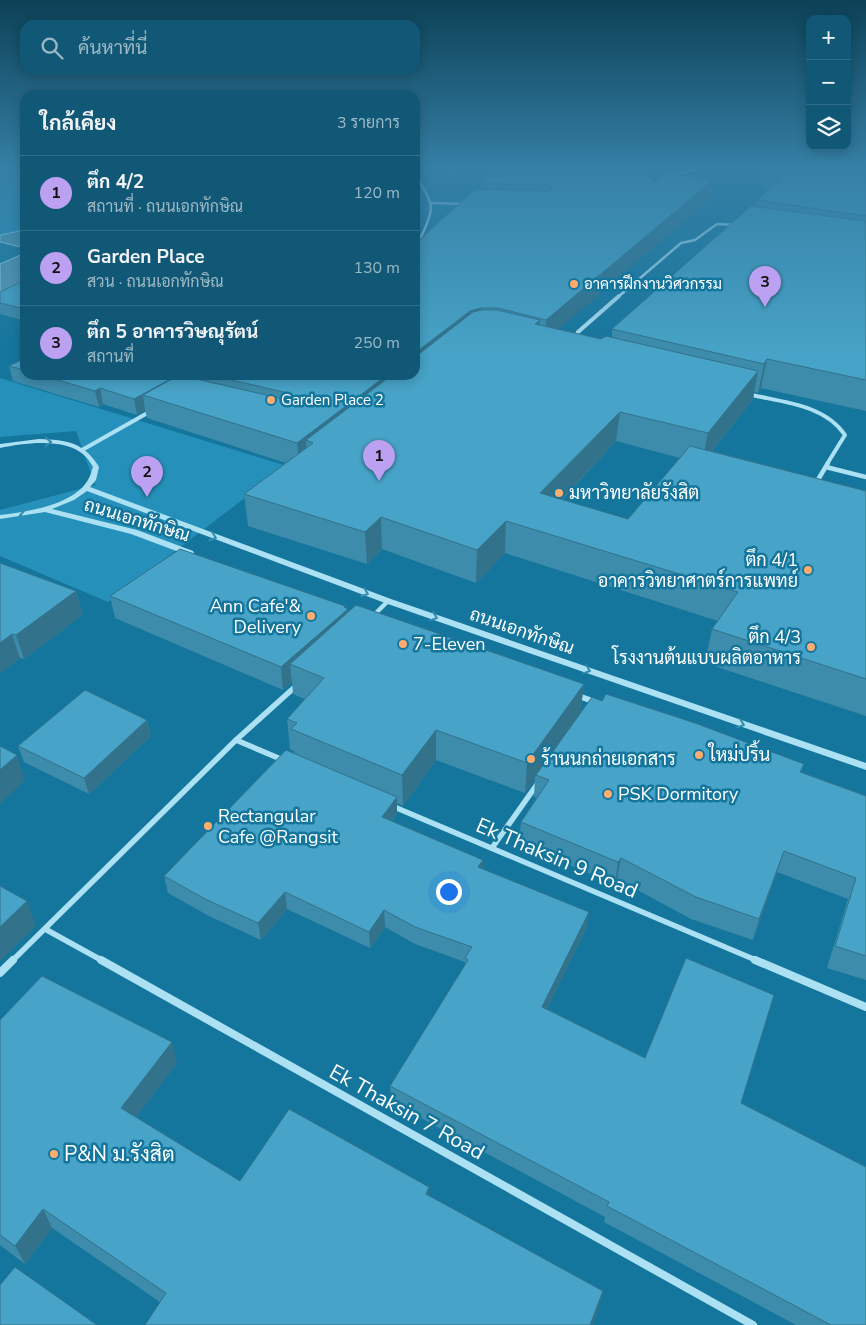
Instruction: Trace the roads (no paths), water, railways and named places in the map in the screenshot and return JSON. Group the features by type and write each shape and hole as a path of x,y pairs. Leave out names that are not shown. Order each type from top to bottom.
{"street":[{"path":"575,345 578,332 681,243 696,240 707,230"},
{"path":"746,394 813,410 829,417 840,426 845,435 813,488"},
{"path":"82,450 156,408"},
{"path":"0,446 18,442 54,441 89,454 96,467 95,474 86,488 69,500 47,510 20,516 0,517"},
{"path":"826,467 866,477"},
{"name":"ถนนเอกทักษิณ","path":"86,488 388,601 866,767"},
{"name":"ถนนเอกทักษิณ","path":"47,510 134,532 198,556"},
{"path":"369,620 388,601"},
{"path":"0,973 236,740 302,680"},
{"path":"568,692 593,705 614,708"},
{"path":"236,740 291,763"},
{"path":"492,848 541,779"},
{"name":"Ek Thaksin 9 Road","path":"382,802 866,1007"},
{"name":"Ek Thaksin 7 Road","path":"45,929 753,1325"}],"place":[{"name":"อาคารฝึกงานวิศวกรรม","path":"574,284"},
{"name":"ตึก 5 อาคารวิษณุรัตน์","path":"765,307"},
{"name":"Garden Place 2","path":"271,400"},
{"name":"ตึก 4/2","path":"379,481"},
{"name":"มหาวิทยาลัยรังสิต","path":"559,493"},
{"name":"Garden Place","path":"147,497"},
{"name":"ตึก 4/1 อาคารวิทยาศาตร์การแพทย์","path":"808,570"},
{"name":"Ann Cafe'& Delivery","path":"311,616"},
{"name":"7-Eleven","path":"403,644"},
{"name":"ตึก 4/3 โรงงานต้นแบบผลิตอาหาร","path":"811,647"},
{"name":"ใหม่ปริ้น","path":"699,755"},
{"name":"ร้านนกถ่ายเอกสาร","path":"531,759"},
{"name":"PSK Dormitory","path":"608,794"},
{"name":"Rectangular Cafe @Rangsit","path":"208,826"},
{"name":"P&N ม.รังสิต","path":"54,1154"}]}
